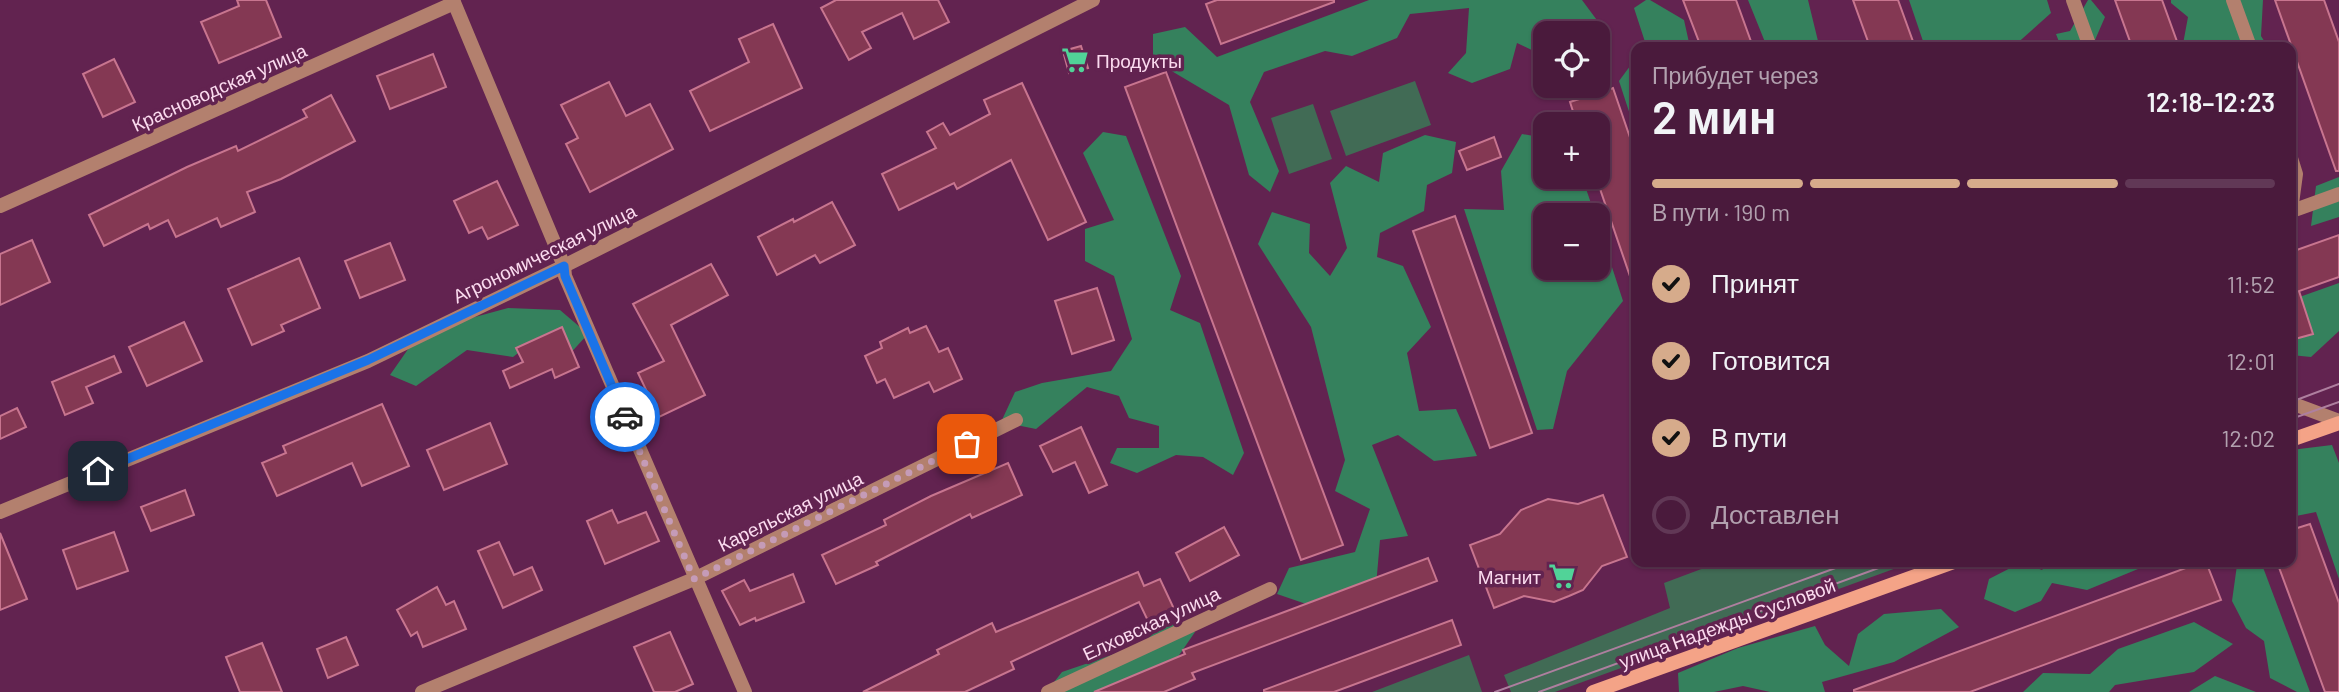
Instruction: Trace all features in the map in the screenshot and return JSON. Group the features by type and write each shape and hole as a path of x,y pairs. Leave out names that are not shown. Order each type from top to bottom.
{"main road":[{"path":"2296,438 2339,422"},
{"name":"улица Надежды Сусловой","path":"1593,692 1940,567"}],"street":[{"name":"Агрономическая улица","path":"0,512 368,360 564,266 1093,0"},
{"path":"2073,0 2088,42"},
{"path":"2233,0 2248,42"},
{"path":"454,1 564,266 565,276 745,692"},
{"name":"Красноводская улица","path":"0,206 454,1"},
{"path":"2296,210 2339,194"},
{"path":"2296,405 2339,422"},
{"name":"Карельская улица","path":"422,692 694,579 1016,420"},
{"name":"Елховская улица","path":"1048,692 1270,589"}],"green space":[{"path":"1369,0 1582,0 1598,21 1533,21 1533,51 1517,43 1510,69 1472,83 1448,73 1466,53 1469,8 1410,14 1397,38 1352,56 1325,51 1264,72 1250,102 1279,171 1270,192 1249,175 1229,105 1153,60 1153,34 1185,27 1217,57"},
{"path":"1650,0 1684,20 1689,42 1645,42 1634,8"},
{"path":"1748,0 1808,0 1820,42 1765,42"},
{"path":"1909,0 2047,0 2051,13 2019,42 1923,42"},
{"path":"2088,0 2091,0 2105,17 2095,40 2098,42 2059,42 2056,34 2070,31"},
{"path":"2171,0 2263,0 2261,36 2265,42 2183,42 2188,17 2171,3"},
{"path":"1631,65 1631,118 1619,81"},
{"path":"1415,81 1431,125 1346,156 1330,111"},
{"path":"1313,104 1332,159 1289,174 1271,118"},
{"path":"1103,132 1126,136 1181,276 1170,310 1200,323 1244,453 1233,475 1203,457 1176,455 1137,473 1110,463 1117,448 1159,448 1159,426 1129,418 1119,396 1087,387 1036,429 1001,422 1015,392 1042,383 1111,371 1132,339 1114,276 1085,261 1085,229 1114,220 1083,153"},
{"path":"1522,134 1533,136 1533,189 1586,189 1591,203 1533,203 1533,280 1610,280 1610,261 1623,301 1567,371 1553,429 1537,430 1464,209 1504,210 1501,171"},
{"path":"1425,135 1456,142 1452,173 1427,185 1424,211 1380,233 1377,257 1403,266 1431,327 1407,353 1419,411 1456,409 1477,456 1434,461 1398,435 1372,445 1408,536 1380,540 1376,586 1312,606 1277,594 1289,568 1355,552 1370,509 1335,491 1345,460 1311,327 1258,244 1272,212 1310,224 1309,253 1330,276 1347,248 1330,183 1346,166 1379,182 1383,153"},
{"path":"2339,177 2339,217 2311,226 2316,186"},
{"path":"2339,283 2339,331 2311,357 2296,356 2296,298"},
{"path":"508,308 560,310 588,334 566,358 540,336 513,357 467,350 416,386 390,375 420,332"},
{"path":"2332,445 2339,463 2339,579 2316,512 2296,516 2296,449"},
{"path":"1707,567 1899,567 1555,692 1511,692 1504,675 1670,608 1664,583"},
{"path":"2012,567 2034,567 2042,570 2045,567 2143,567 2087,590 2052,583 2041,601 2015,612 1984,599 1989,579"},
{"path":"2237,567 2263,567 2310,692 2297,692 2270,678 2264,641 2246,628 2232,601"},
{"path":"1941,609 1959,627 1894,662 1822,682 1825,692 1770,692 1743,686 1714,692 1679,692 1678,673 1738,648 1815,626 1825,645 1849,666 1858,634 1884,614"},
{"path":"1166,622 1195,632 1173,664 1108,692 1058,692 1051,686 1062,672 1141,645"},
{"path":"2194,622 2233,644 2194,672 2115,685 2109,692 2023,692 2043,673 2090,674 2118,649"},
{"path":"1469,655 1482,692 1372,692"},
{"path":"2215,676 2256,692 2189,692"}],"building":[{"path":"237,0 266,0 281,37 219,63 201,22 239,6"},
{"path":"836,0 938,0 949,22 914,39 902,13 862,32 871,48 849,60 821,8"},
{"path":"1217,0 1334,2 1221,44 1206,4"},
{"path":"1683,0 1736,0 1751,42 1699,42"},
{"path":"1853,0 1898,0 1913,42 1868,42"},
{"path":"2115,0 2162,0 2177,42 2130,42"},
{"path":"2275,0 2324,0 2339,42 2339,171 2336,171 2296,59 2296,42 2290,42"},
{"path":"773,24 802,88 710,131 690,91 749,62 739,39"},
{"name":"Продукты","path":"1081,46 1088,68 1069,73 1063,51"},
{"path":"433,54 446,87 390,109 377,76"},
{"path":"114,59 135,102 103,117 83,74"},
{"path":"1166,72 1343,545 1301,560 1125,87"},
{"path":"609,82 626,116 650,104 673,149 590,192 566,144 578,138 561,105"},
{"path":"1022,83 1086,222 1048,240 1011,160 957,189 954,183 899,210 882,174 936,148 927,132 943,123 950,135 990,114 984,100"},
{"path":"1613,88 1631,140 1631,279 1610,218 1610,203 1605,203 1600,189 1610,189 1610,112 1573,112 1570,102 1582,98 1610,98 1610,89"},
{"path":"331,95 355,141 281,179 247,192 255,212 221,227 217,218 176,237 168,220 150,229 148,224 104,246 89,215 187,167 236,146 238,151 307,117 303,110"},
{"path":"1494,137 1501,157 1467,170 1459,151"},
{"path":"497,181 518,225 488,239 482,227 469,233 454,201"},
{"path":"832,202 855,245 820,263 815,255 777,275 758,237"},
{"path":"1455,216 1532,433 1490,448 1413,231"},
{"path":"2339,235 2339,277 2299,291 2313,334 2296,339 2296,250"},
{"path":"32,240 50,282 0,305 0,254"},
{"path":"390,243 405,280 360,298 345,261"},
{"path":"299,258 320,308 281,325 284,331 252,345 228,289"},
{"path":"711,264 728,295 671,325 705,395 659,417 638,373 664,361 633,304"},
{"path":"1097,288 1114,340 1072,354 1055,301"},
{"path":"184,322 202,361 147,386 129,347"},
{"path":"926,326 939,352 948,348 962,379 934,392 929,382 894,398 885,379 877,383 865,356 882,348 880,342 908,328 910,333"},
{"path":"562,327 579,367 555,378 552,369 510,388 503,371 523,362 516,348"},
{"path":"114,356 121,372 86,387 93,403 65,415 52,382"},
{"path":"382,404 409,466 362,486 352,463 277,496 262,463 286,453 283,446"},
{"path":"17,408 26,427 0,439 0,416"},
{"path":"490,423 507,464 444,490 427,450"},
{"path":"1081,427 1107,485 1089,493 1075,462 1053,472 1040,446"},
{"path":"1008,463 1022,495 972,518 970,514 876,562 878,565 836,584 822,555 886,525 884,520 931,496"},
{"path":"185,490 194,515 151,531 141,507"},
{"path":"1603,495 1627,557 1602,566 1583,590 1554,602 1524,596 1494,608 1470,545 1500,534 1521,510 1548,499 1578,504"},
{"path":"612,510 618,523 646,512 659,541 605,564 587,521"},
{"path":"2310,524 2339,603 2339,692 2325,692 2279,567 2296,567 2296,528"},
{"path":"1224,527 1239,555 1190,581 1176,553"},
{"path":"114,532 128,571 77,589 63,550"},
{"path":"0,533 27,599 0,610"},
{"path":"499,542 514,575 532,567 542,590 503,608 478,551"},
{"path":"1428,558 1437,581 1192,673 1195,679 1164,692 1094,692 1185,654 1183,650"},
{"path":"2188,567 2208,567 2221,600 1970,692 1854,690"},
{"path":"1138,572 1144,586 1160,579 1175,611 1149,623 1139,602 1011,662 1014,669 965,692 863,692 939,654 937,650 992,623 996,632"},
{"path":"793,574 804,602 740,625 722,591 744,580 750,591"},
{"path":"437,587 446,605 454,601 466,629 423,647 417,632 411,636 397,610"},
{"path":"1452,620 1461,645 1334,692 1264,692 1264,690"},
{"path":"670,632 693,684 675,692 654,692 634,647"},
{"path":"346,637 358,665 328,678 317,649"},
{"path":"262,643 282,692 240,692 226,657"}],"tram line":[{"path":"2296,400 2339,384"},
{"path":"2296,417 2339,402"},
{"path":"1495,692 1838,567"},
{"path":"1539,692 1881,567"}],"way so far":[{"path":"625,417 694,579 967,444"}],"place":[{"name":"Продукты","path":"1075,60"},
{"name":"Магнит","path":"1562,576"}],"route":[{"path":"98,471 368,360 564,266 565,276 625,417"}]}
